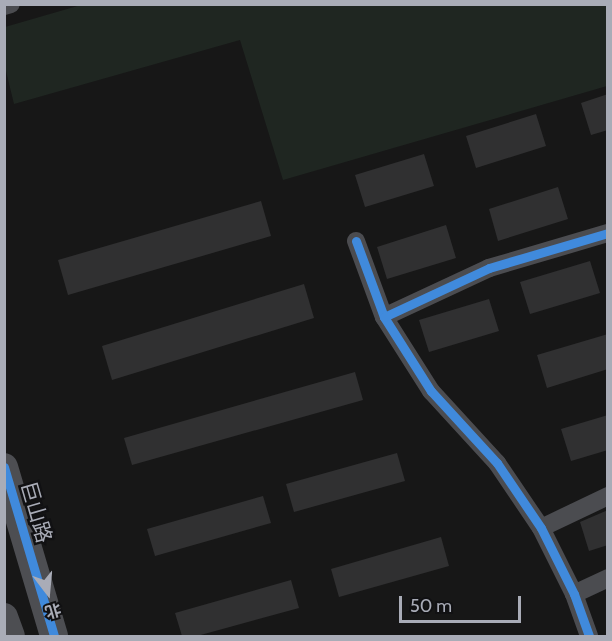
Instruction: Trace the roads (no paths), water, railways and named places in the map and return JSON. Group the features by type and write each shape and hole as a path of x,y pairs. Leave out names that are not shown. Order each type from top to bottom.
{"main road":[{"name":"巨山路","path":"4,467 54,636"},
{"path":"4,617 11,636"}],"street":[{"path":"4,6 11,4"},
{"path":"384,317 489,268 608,233"},
{"path":"356,241 384,317 431,391 497,463 541,528 574,594 589,636"},
{"path":"541,528 608,496"},
{"path":"574,594 608,578"}]}
